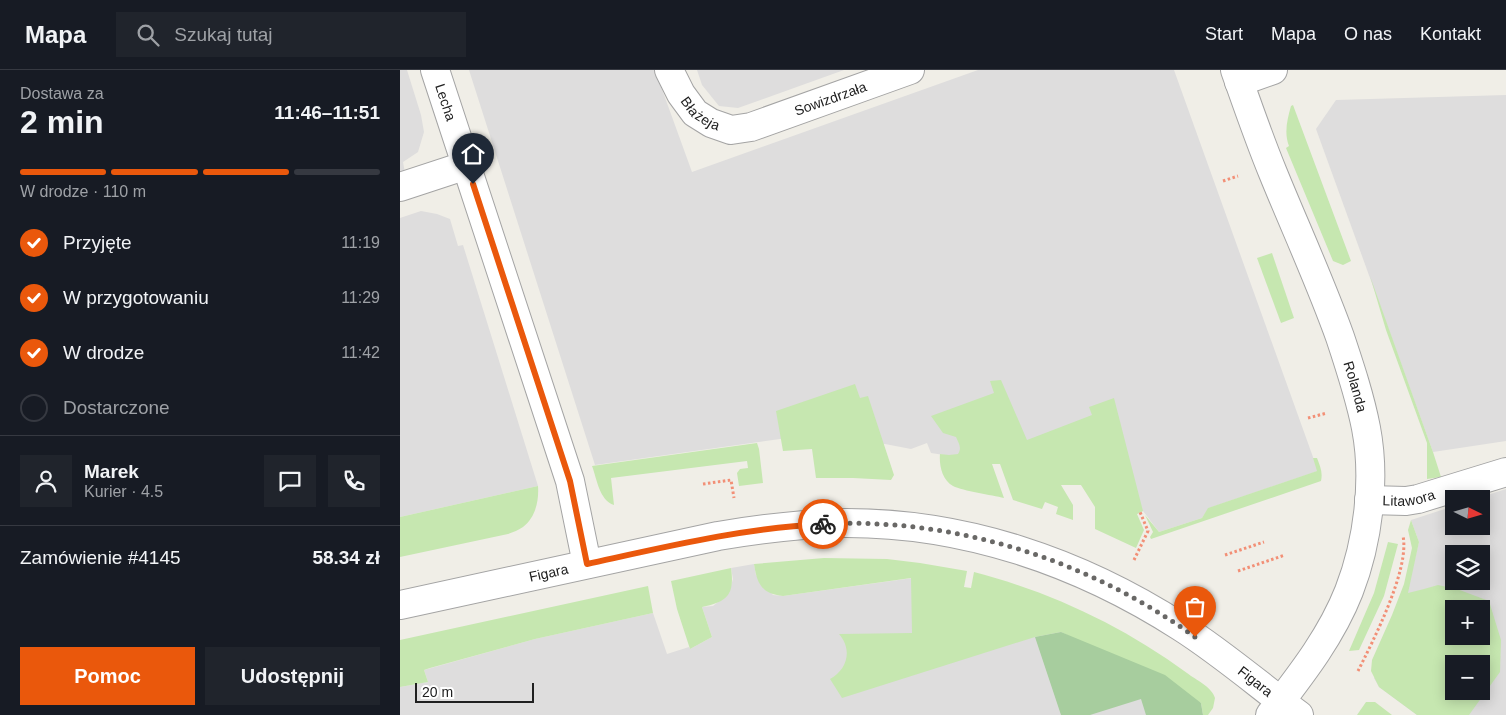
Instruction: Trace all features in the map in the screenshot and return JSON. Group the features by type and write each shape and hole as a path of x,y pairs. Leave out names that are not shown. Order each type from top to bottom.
{"street":[{"name":"Lecha","path":"435,70 570,481 587,564"},
{"name":"Błażeja","path":"670,70 681,94 695,113 711,123 732,130 751,127"},
{"name":"Sowizdrzała","path":"751,127 910,70"},
{"path":"1237,76 1273,70"},
{"name":"Rolanda","path":"1237,76 1352,370 1366,429 1369,453 1369,500 1363,542 1357,566 1346,598 1284,710"},
{"path":"400,187 467,165"},
{"name":"Litawora","path":"1369,500 1406,501 1418,499 1506,472"},
{"name":"Figara","path":"400,605 718,536 803,525 844,523 893,526 950,533 980,539 1038,555 1098,580 1183,628 1284,710"}],"path":[{"path":"703,484 731,480 735,502"},
{"path":"1134,560 1148,531 1140,512"},
{"path":"1358,671 1390,602 1405,546 1401,529"},
{"path":"1225,555 1264,542"},
{"path":"1238,571 1285,555"}],"shaded area":[{"path":"400,70 407,70 421,115 424,132 418,152 403,162 405,173 400,175"},
{"path":"469,70 655,70 692,172 978,70 1174,70 1318,471 1209,508 1202,518 1159,532 1143,511 1137,514 1081,485 1058,484 1003,464 931,453 927,443 911,449 885,444 780,439 595,465"},
{"path":"697,70 844,70 738,108 719,106 702,85"},
{"path":"1506,95 1506,441 1433,452 1316,129 1336,100"},
{"path":"421,211 450,219 458,246 463,245 538,486 400,517 400,218"},
{"path":"1506,489 1506,715 1417,715 1379,687 1374,678 1390,659 1419,542 1411,520 1445,509 1445,535 1490,535 1490,494"},
{"path":"754,564 756,575 773,595 783,596 920,577 1035,637 1061,632 1203,715 400,715 400,687 428,682 424,670 535,639 653,613 667,654 689,647 690,649 712,637 702,607 713,606 729,593 733,579 731,568"}],"green space":[{"path":"1293,105 1351,261 1343,265 1333,261 1286,148 1289,146 1286,131 1287,121 1291,106"},
{"path":"1272,253 1294,318 1281,323 1257,258"},
{"path":"1370,276 1441,477 1427,479 1427,443 1386,330"},
{"path":"1001,380 1027,440 1092,415 1089,407 1114,398 1143,511 1137,514 1144,530 1136,548 1095,529 1095,507 1081,485 1061,485 1073,505 1073,520 1056,514 1058,507 1045,502 1042,509 1013,500 1000,464 992,464 1004,498 958,488 946,480 940,463 940,454 958,454 960,446 956,437 943,433 931,416 994,393 990,381"},
{"path":"855,384 860,398 868,396 894,475 891,480 816,478 812,449 783,451 776,411"},
{"path":"757,443 763,483 739,486 737,473 740,469 748,468 747,461 611,478 614,505 605,499 602,494 592,466"},
{"path":"1313,458 1317,458 1321,472 1321,481 1151,539 1150,537 1153,532 1145,515 1159,532 1202,518 1208,508 1317,471"},
{"path":"538,486 538,497 534,513 520,529 508,534 400,557 400,517"},
{"path":"1411,520 1419,542 1408,593 1438,585 1445,586 1445,590 1460,590 1486,600 1445,600 1445,645 1490,645 1490,604 1501,640 1500,672 1490,686 1490,655 1445,655 1445,700 1480,700 1469,715 1417,715 1379,687 1371,671 1372,660 1404,584 1412,548 1408,530"},
{"path":"1388,542 1398,544 1384,596 1359,650 1349,651 1374,593"},
{"path":"824,558 887,559 967,571 964,587 971,588 974,572 1003,580 1058,600 1112,626 1163,656 1211,690 1215,698 1213,708 1208,715 1203,715 1201,703 1061,632 1035,637 842,698 830,679 841,670 846,659 846,647 839,634 912,633 911,578 783,596 770,593 762,587 754,564"},
{"path":"731,568 732,585 727,596 718,603 702,607 712,637 690,649 677,609 671,581"},
{"path":"648,586 653,613 535,639 430,668 424,670 428,682 400,687 400,640"},
{"path":"1061,632 1165,675 1201,703 1203,715 1146,715 1141,699 1090,715 1061,715 1035,637"},
{"path":"1366,702 1375,702 1392,715 1357,715"}],"way so far":[{"path":"823,524 868,524 919,528 980,539 1038,555 1098,580 1127,595 1195,637"}],"route":[{"path":"473,184 570,481 587,564 718,536 781,527 823,524"}]}
